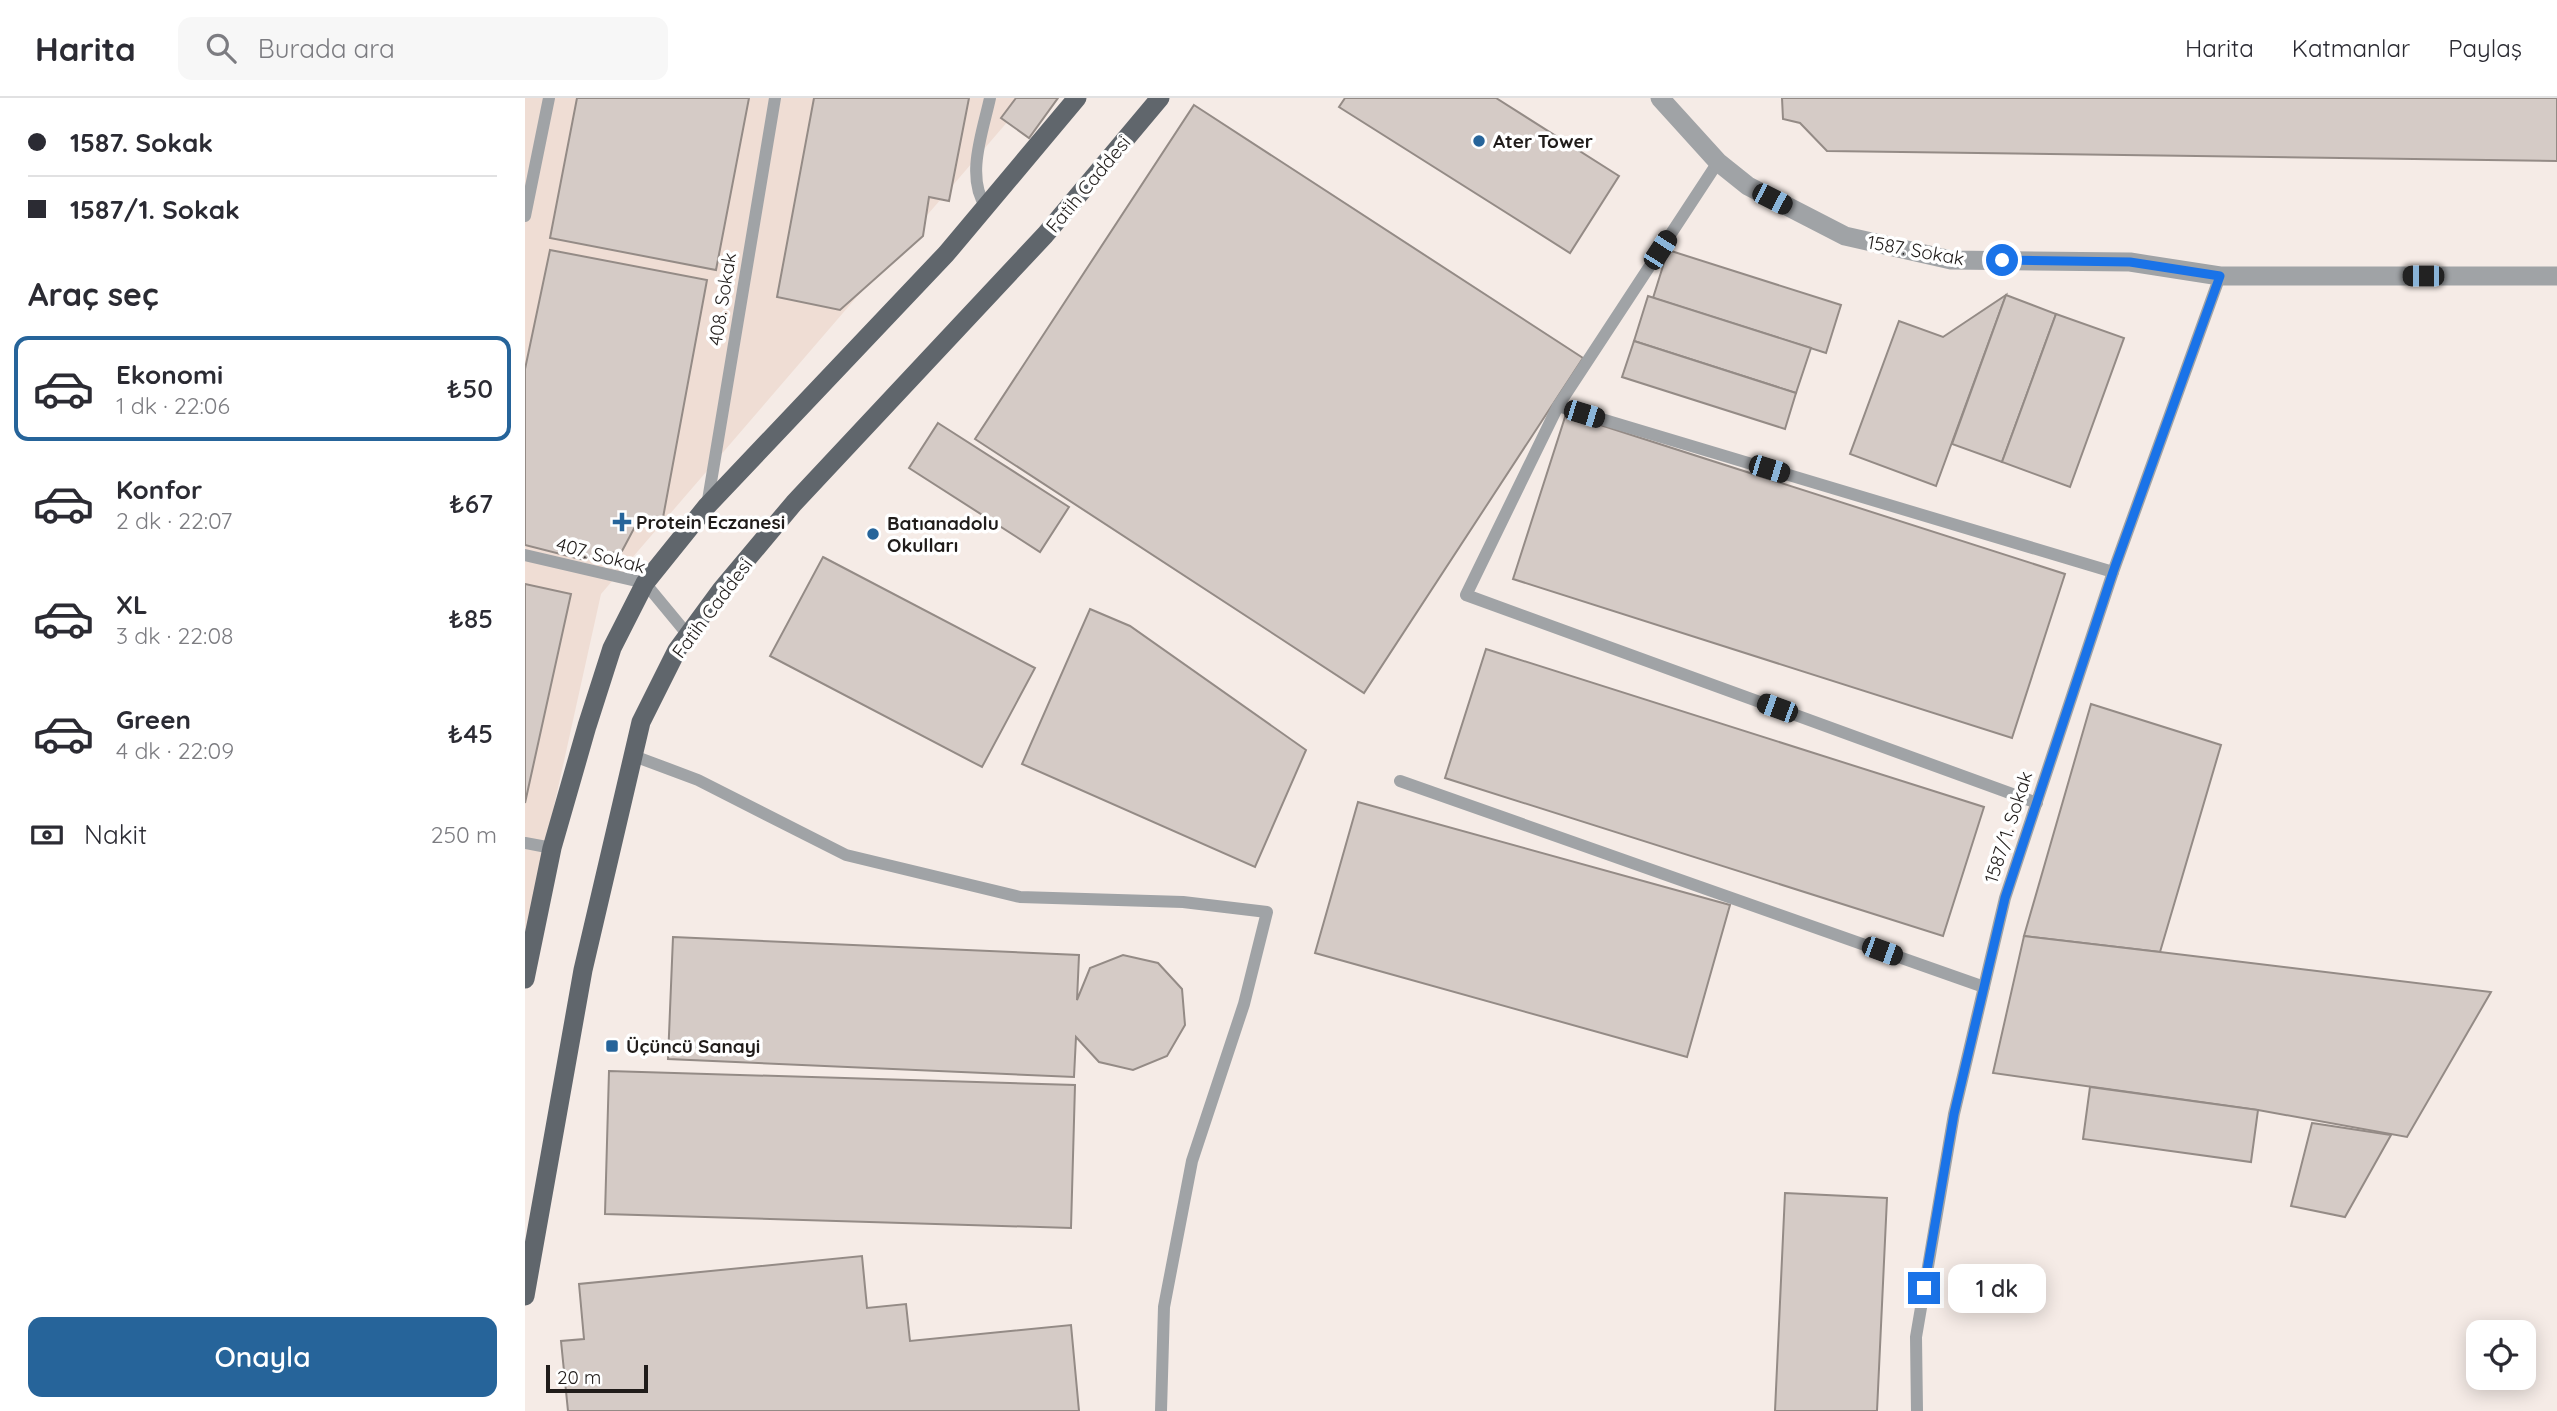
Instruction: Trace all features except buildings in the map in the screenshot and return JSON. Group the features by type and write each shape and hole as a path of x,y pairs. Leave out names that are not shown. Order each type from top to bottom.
{"main road":[{"path":"525,979 552,848 612,648 645,583 707,506 946,254 1077,98"},
{"name":"Fatih Caddesi","path":"525,1296 583,970 641,722 677,650 721,590 794,503 1045,235 1160,98"}],"street":[{"name":"1587. Sokak","path":"1660,98 1718,162 1748,186 1845,236 1951,260 2130,262 2220,276 2557,276"}],"lane":[{"path":"525,216 549,98"},
{"name":"408. Sokak","path":"707,506 775,98"},
{"path":"986,207 977,192 975,173 990,98"},
{"path":"1718,162 1558,406 1466,595 2036,803"},
{"name":"1587/1. Sokak","path":"1917,1411 1916,1338 1954,1114 2005,898 2113,572 2220,276"},
{"path":"1558,406 2113,572"},
{"name":"407. Sokak","path":"525,555 645,583 688,635"},
{"path":"634,756 698,780 846,855 1020,897 1183,902 1267,912 1244,1004 1192,1161 1164,1307 1161,1411"},
{"path":"1399,781 1984,988"},
{"path":"525,843 552,848"}],"shaded area":[{"path":"525,98 1028,98 601,594 525,937"}],"place":[{"name":"Ater Tower","path":"1479,141"},
{"name":"Protein Eczanesi","path":"622,522"},
{"name":"Batıanadolu Okulları","path":"873,534"},
{"name":"Üçüncü Sanayi","path":"612,1046"}],"route":[{"path":"1924,1288 1954,1114 2005,898 2113,572 2220,276 2130,262 2002,260"}]}
